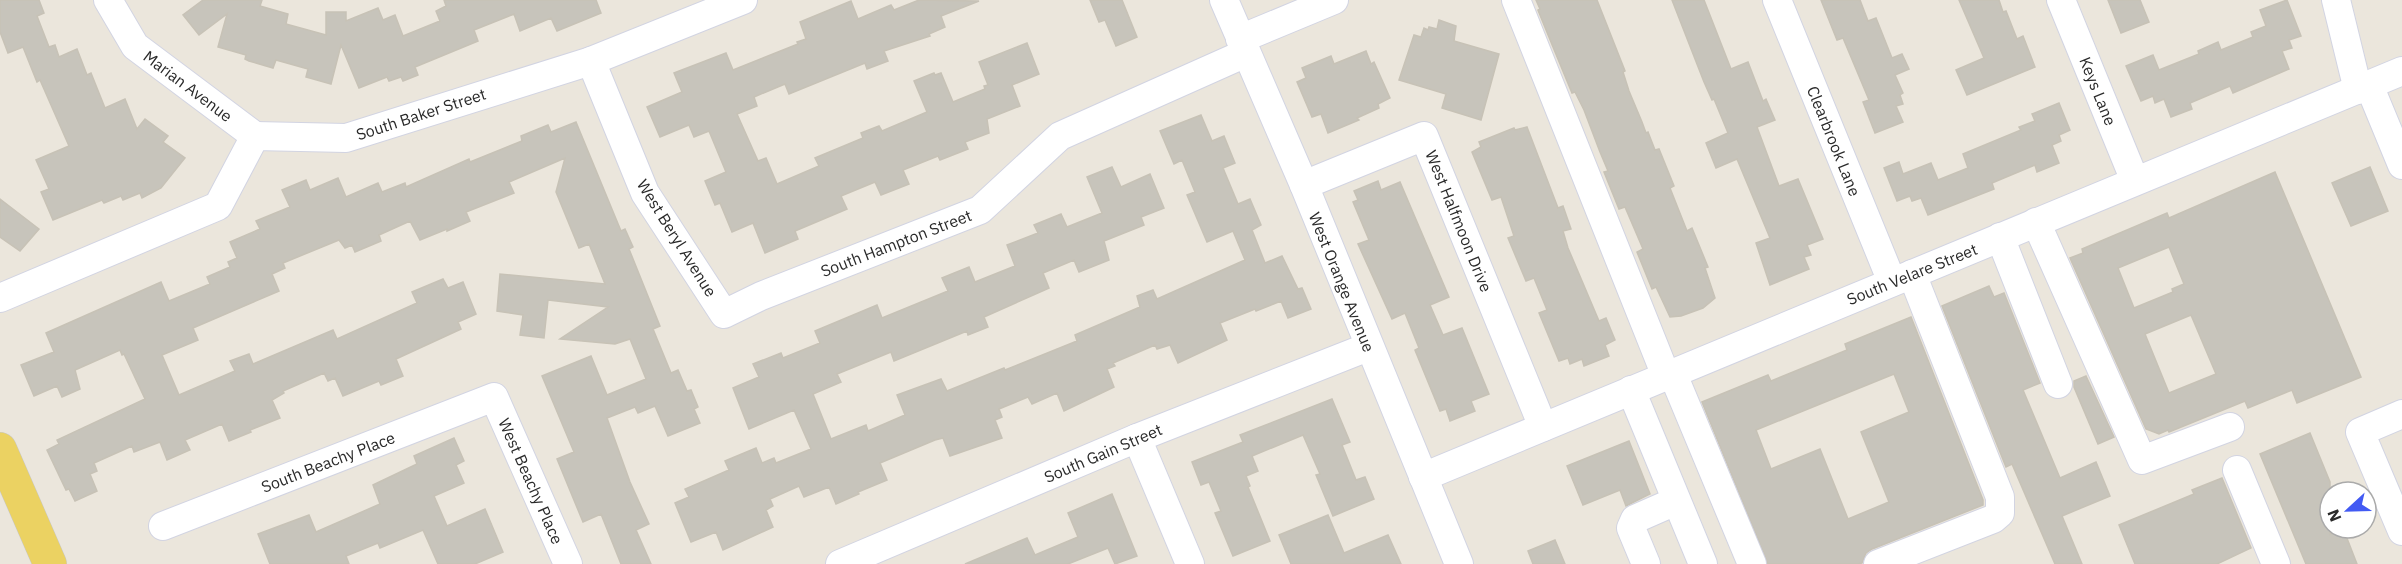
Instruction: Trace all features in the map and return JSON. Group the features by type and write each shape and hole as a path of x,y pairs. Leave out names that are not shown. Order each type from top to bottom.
{"main road":[{"path":"0,449 50,564"}],"street":[{"name":"Marian Avenue","path":"108,0 135,46 255,136"},
{"name":"South Baker Street","path":"255,136 346,138 591,61 683,12 743,0"},
{"name":"West Orange Avenue","path":"1224,0 1304,185 1368,347 1459,564"},
{"name":"South Hampton Street","path":"724,314 761,296 980,210 1060,136 1243,46 1285,9 1334,0"},
{"path":"1516,0 1669,374 1752,564"},
{"name":"Clearbrook Lane","path":"1776,0 2000,497 2000,513 1992,519 1878,564"},
{"name":"Keys Lane","path":"2061,0 2135,182"},
{"path":"2336,0 2364,88 2402,165"},
{"name":"West Beryl Avenue","path":"591,61 645,194 724,314"},
{"name":"South Velare Street","path":"1423,477 2402,71"},
{"path":"0,298 218,206 255,136"},
{"name":"West Halfmoon Drive","path":"1304,185 1424,136 1543,427"},
{"path":"2036,222 2142,460 2230,427"},
{"path":"2000,237 2058,384"},
{"name":"South Gain Street","path":"840,564 1137,438 1368,347"},
{"path":"1630,390 1703,564"},
{"name":"South Beachy Place","path":"163,526 494,397"},
{"name":"West Beachy Place","path":"494,397 568,564"},
{"path":"2402,414 2360,432 2402,531"},
{"path":"1137,438 1190,564"},
{"path":"2237,470 2276,564"},
{"path":"1646,564 1631,528 1635,519 1676,501"}],"building":[{"path":"0,0 39,0 44,13 37,16 49,47 55,45 59,57 77,49 87,75 91,73 105,108 125,99 137,129 145,119 168,136 163,142 185,158 161,188 142,198 140,193 123,200 121,196 104,203 102,200 53,220 41,192 49,189 36,160 69,146 40,80 37,82 23,47 8,53 0,32"},
{"path":"203,0 262,0 260,6 288,14 286,24 326,35 326,12 346,12 346,21 378,8 383,20 395,15 403,36 440,21 436,11 446,6 444,0 596,0 601,13 557,31 551,18 520,31 514,14 474,30 478,41 415,67 418,75 403,81 401,77 389,81 387,77 359,88 341,45 331,84 306,77 308,69 276,60 273,68 249,61 245,59 246,55 218,47 227,14 199,35 183,15"},
{"path":"919,0 979,1 941,16 945,27 929,34 930,36 884,51 888,61 867,69 865,63 789,94 785,84 754,97 757,106 737,114 758,161 766,158 777,184 819,166 815,158 863,138 861,133 879,126 882,131 927,112 914,81 934,73 935,75 941,73 953,102 985,89 984,86 988,85 979,62 1027,43 1039,74 1012,85 1020,106 987,119 989,133 965,142 968,149 940,160 938,156 903,170 909,184 881,195 875,182 841,196 847,209 795,231 798,239 765,253 753,223 732,232 720,203 715,205 705,181 726,172 709,131 694,137 689,125 660,137 647,107 682,92 674,73 726,53 733,70 798,44 797,42 806,39 800,22 851,1 858,19 891,5 894,10"},
{"path":"1090,0 1122,0 1137,37 1116,46 1105,20 1099,22"},
{"path":"1536,0 1597,0 1646,133 1648,132 1655,150 1659,149 1674,186 1670,188 1687,231 1692,228 1708,267 1705,268 1715,298 1703,308 1681,316 1670,317 1656,287 1652,289 1637,252 1643,249 1625,207 1619,209 1604,172 1608,171 1584,110 1575,92 1572,93"},
{"path":"1672,0 1704,0 1731,69 1748,62 1763,101 1766,99 1775,120 1757,127 1779,186 1798,179 1823,239 1807,245 1811,255 1804,257 1809,269 1770,285 1756,243 1770,238 1737,159 1716,168 1706,143 1728,133 1714,99 1712,100 1704,82"},
{"path":"1821,0 1860,0 1868,21 1876,18 1892,58 1902,54 1909,69 1895,75 1903,93 1900,95 1903,104 1896,106 1903,122 1875,133 1863,102 1869,100 1843,38 1837,40"},
{"path":"1959,0 1999,0 2017,39 2023,36 2035,67 1967,95 1956,70 1984,58"},
{"path":"2108,0 2140,0 2149,22 2121,33"},
{"path":"2287,0 2301,36 2289,40 2292,48 2282,51 2289,69 2233,93 2230,86 2190,103 2192,109 2171,117 2164,99 2155,103 2153,96 2141,101 2126,66 2153,55 2159,70 2199,54 2198,51 2218,42 2221,50 2253,37 2251,32 2266,26 2260,10"},
{"path":"1439,20 1456,26 1454,41 1499,54 1481,120 1442,108 1446,94 1399,80 1414,35 1421,37 1424,28 1437,29"},
{"path":"1366,51 1371,64 1374,62 1390,98 1378,104 1379,108 1357,118 1359,120 1328,133 1321,114 1312,117 1297,82 1306,78 1302,68 1331,56 1334,64"},
{"path":"2059,103 2070,130 2059,135 2061,141 2052,145 2059,163 2037,172 2035,165 1992,183 1994,189 1928,215 1921,198 1912,201 1910,196 1897,201 1884,168 1899,162 1903,174 1931,163 1938,180 1968,168 1963,154 2021,130 2019,127 2035,121 2032,114"},
{"path":"1201,115 1212,141 1224,136 1235,163 1223,168 1238,204 1250,199 1261,225 1252,230 1265,263 1282,256 1298,289 1302,288 1311,309 1288,318 1281,301 1220,323 1227,340 1178,363 1170,345 1157,349 1155,345 1113,363 1115,366 1107,369 1114,387 1064,411 1057,393 1032,404 1028,397 999,409 1002,417 995,420 1002,438 950,456 943,438 935,440 880,463 887,480 836,504 829,487 804,497 799,486 770,499 773,506 766,510 773,527 723,550 716,532 691,542 675,503 689,497 685,489 729,470 725,461 756,448 762,463 774,458 776,463 811,449 794,410 749,429 733,388 759,377 753,364 781,353 783,358 820,343 815,331 877,305 882,318 948,291 942,278 969,267 975,282 1015,266 1007,245 1038,233 1034,225 1061,214 1067,227 1102,213 1087,177 1112,167 1121,187 1150,174 1164,208 1141,217 1144,225 1104,241 1109,260 1079,272 1074,260 1043,273 1049,288 984,317 988,327 968,335 967,331 894,361 891,352 837,374 841,382 813,394 831,439 866,425 868,431 905,415 897,395 941,379 947,391 1004,368 1005,370 1077,341 1075,335 1140,307 1137,296 1153,290 1157,299 1245,260 1233,231 1207,242 1187,195 1195,192 1182,160 1174,164 1160,131"},
{"path":"576,122 621,231 625,229 633,247 629,249 660,326 653,329 671,373 678,370 687,391 691,390 698,407 694,409 700,423 668,436 655,406 638,413 635,407 607,418 630,482 649,524 636,530 651,564 621,564 601,514 583,522 557,459 574,452 542,376 591,356 607,395 646,379 630,339 615,344 560,339 608,307 548,300 544,338 520,335 523,315 497,311 500,274 605,284 589,244 579,248 556,192 565,158 509,182 514,193 466,212 470,221 447,231 447,229 420,240 410,221 379,235 381,241 355,252 352,245 345,248 339,240 283,263 285,268 272,274 279,291 193,328 198,340 162,355 179,395 235,371 230,361 249,354 253,364 333,330 337,339 417,303 412,292 443,279 448,288 463,282 476,314 458,322 461,329 396,359 403,376 381,385 379,381 343,396 335,378 328,381 324,373 283,391 284,393 272,400 280,418 250,430 251,432 229,441 222,424 185,440 190,450 167,460 160,442 134,452 132,446 94,463 97,471 90,474 97,491 75,501 69,489 66,490 47,450 59,444 57,440 145,399 120,350 75,370 80,389 62,397 57,386 34,396 21,365 54,352 46,333 161,282 169,301 210,284 207,277 230,267 228,262 237,258 230,242 260,229 256,221 290,207 282,190 306,180 310,190 338,178 346,197 378,183 382,192 405,183 406,187 469,159 470,162 522,141 521,136 548,125 551,132"},
{"path":"1527,127 1558,208 1563,206 1571,229 1563,231 1568,248 1599,321 1606,318 1615,340 1605,345 1609,356 1584,366 1582,359 1570,364 1568,358 1559,361 1539,313 1547,310 1534,278 1526,281 1508,238 1514,236 1501,197 1492,200 1472,152 1481,147 1479,142 1514,128 1515,130"},
{"path":"2370,167 2388,211 2351,226 2332,183"},
{"path":"2275,172 2361,377 2297,403 2292,390 2248,408 2245,401 2169,432 2168,430 2159,434 2146,429 2070,258 2083,253 2082,249 2167,213 2169,218","holes":["2169,247 2184,284 2172,289 2173,292 2134,308 2118,268","2191,315 2216,374 2169,393 2145,334"]},
{"path":"1378,181 1381,190 1400,182 1449,297 1430,305 1443,335 1462,328 1489,394 1471,401 1475,411 1450,421 1446,409 1440,411 1415,350 1419,348 1405,313 1392,319 1358,244 1369,240 1353,202 1358,200 1354,191"},
{"path":"0,199 39,229 20,251 0,237"},
{"path":"1989,286 1994,297 2004,293 2040,383 2023,390 2060,478 2096,462 2110,496 2062,516 2082,564 2055,564 2012,464 2006,467 1942,306"},
{"path":"1911,317 1983,505 1872,549 1866,553 1862,563 1859,564 1768,564 1702,402 1768,375 1771,381 1847,350 1845,344","holes":["1894,374 1909,412 1861,432 1889,502 1848,519 1820,449 1771,469 1756,430"]},
{"path":"2086,376 2114,437 2098,444 2074,387 2074,381"},
{"path":"1332,399 1350,442 1342,445 1356,480 1365,477 1374,499 1333,516 1316,475 1320,474 1303,435 1252,456 1258,471 1246,476 1250,486 1248,487 1270,541 1233,556 1215,513 1221,511 1209,482 1201,485 1192,462 1243,442 1240,435"},
{"path":"2310,433 2329,480 2318,480 2318,540 2348,540 2357,564 2306,564 2260,454"},
{"path":"454,438 464,461 456,465 464,483 434,496 447,526 485,509 503,552 475,564 438,564 423,530 380,548 378,543 346,556 349,564 270,564 258,534 309,515 316,532 380,504 373,485 417,464 414,456"},
{"path":"1629,441 1650,494 1626,506 1620,490 1583,505 1567,466"},
{"path":"2222,478 2251,548 2217,564 2135,564 2119,525 2194,494 2192,490"},
{"path":"1112,494 1137,556 1115,564 1108,548 1068,564 965,564 1027,538 1035,555 1078,537 1068,513"},
{"path":"1328,515 1344,553 1388,535 1401,564 1291,564 1279,535"},
{"path":"1555,540 1565,564 1533,564 1528,551"}]}
